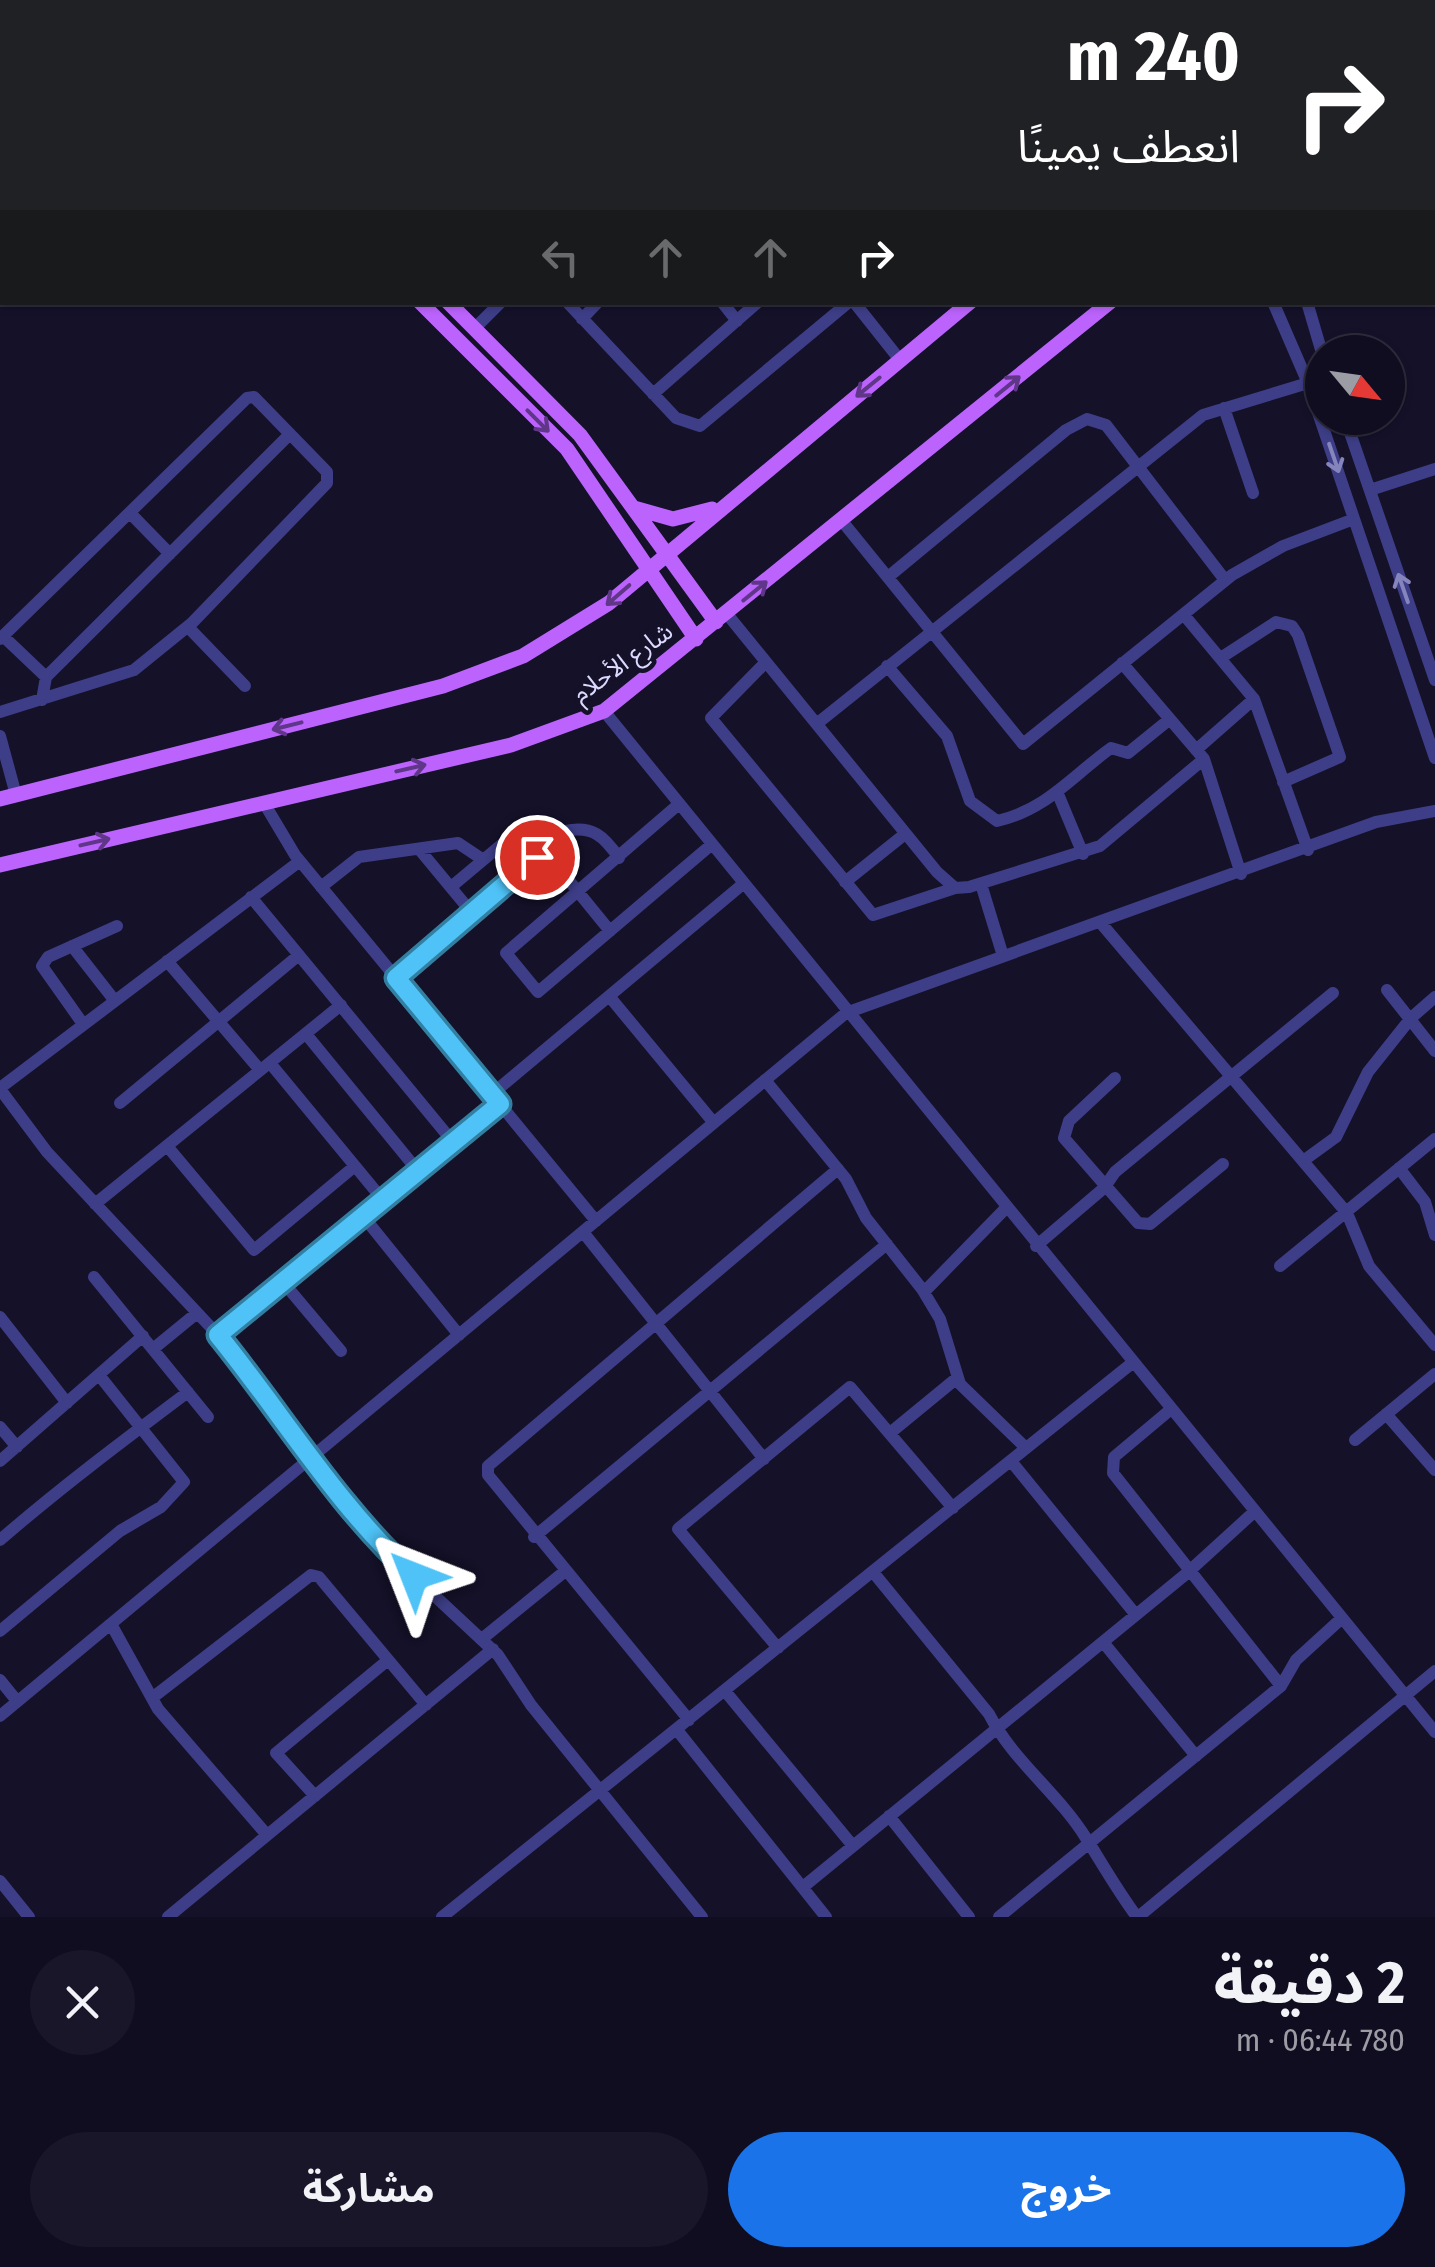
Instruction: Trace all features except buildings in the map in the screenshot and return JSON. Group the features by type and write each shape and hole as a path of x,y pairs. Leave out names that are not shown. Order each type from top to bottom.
{"main road":[{"path":"423,305 567,449 696,639"},
{"path":"451,305 580,436 665,554 722,618"},
{"path":"8,797 443,686 523,656 566,633 966,305"},
{"name":"شارع الأحلام","path":"0,865 512,745 604,711 1106,305"},
{"path":"512,393 525,380"},
{"path":"630,505 651,516 673,519 725,504"}],"street":[{"path":"474,329 498,305"},
{"path":"570,305 676,418 700,426 847,305"},
{"path":"582,319 595,305"},
{"path":"724,305 736,321"},
{"path":"653,394 755,305"},
{"path":"854,305 900,360"},
{"path":"1273,305 1305,376"},
{"path":"1308,305 1317,335"},
{"path":"819,722 1136,464 1203,415 1305,384"},
{"path":"0,712 122,676 188,627 328,484 327,472 254,397 248,398 2,637 46,677"},
{"path":"1224,408 1253,493"},
{"path":"888,577 1075,424 1087,419 1106,425 1225,580"},
{"path":"42,700 46,677 290,434"},
{"path":"1326,435 1435,758"},
{"path":"1351,435 1435,680"},
{"path":"1370,490 1435,469"},
{"path":"130,512 170,554"},
{"path":"842,521 1022,744 1225,580 1283,546 1354,519"},
{"path":"1184,615 1254,698 1308,850"},
{"path":"722,618 819,722 906,834 954,888"},
{"path":"1222,657 1276,622 1292,626 1298,635 1340,757 1283,782"},
{"path":"188,627 245,686"},
{"path":"766,662 711,718 872,916 1100,846 1200,755 1254,698"},
{"path":"1122,663 1200,755 1242,874"},
{"path":"887,666 947,736 970,800 990,818 1022,815 1058,794 1111,748 1128,753 1170,720"},
{"path":"604,711 1131,1364 1435,1732"},
{"path":"0,736 8,797"},
{"path":"1058,794 1083,854"},
{"path":"264,803 300,860 596,1222"},
{"path":"679,804 506,953 538,992 711,845"},
{"path":"0,1716 846,1013 1242,874 1376,822 1435,811"},
{"path":"396,978 565,832 583,827 608,842 619,858"},
{"path":"845,882 906,834"},
{"path":"451,887 507,840"},
{"path":"322,887 359,857 458,843 482,859"},
{"path":"418,848 472,913"},
{"path":"544,850 610,930"},
{"path":"300,860 0,1088 47,1152 218,1335 287,1433 391,1555 488,1644 702,1917"},
{"path":"218,1335 454,1142 610,996 742,884"},
{"path":"982,884 1002,956"},
{"path":"251,897 454,1142"},
{"path":"1100,922 1345,1210 1369,1266 1435,1345"},
{"path":"83,1024 42,966 48,957 117,926"},
{"path":"72,946 115,1000"},
{"path":"120,1104 299,955"},
{"path":"167,961 383,1200"},
{"path":"1387,990 1435,1050"},
{"path":"1036,1246 1104,1188 1115,1172 1333,992"},
{"path":"610,996 714,1122"},
{"path":"1303,1162 1336,1137 1368,1072 1411,1018 1435,997"},
{"path":"95,1204 341,1006"},
{"path":"306,1034 418,1171"},
{"path":"1115,1078 1065,1130 1064,1138 1104,1188 1144,1227 1223,1164"},
{"path":"765,1080 838,1169 924,1292 940,1319 957,1378 1026,1448"},
{"path":"1280,1266 1435,1139"},
{"path":"167,1146 254,1250 354,1166"},
{"path":"1399,1168 1425,1202 1435,1235"},
{"path":"689,1720 534,1537 488,1475 488,1466 838,1169"},
{"path":"924,1292 1005,1209"},
{"path":"363,1216 460,1336"},
{"path":"584,1232 764,1459"},
{"path":"534,1537 887,1244"},
{"path":"94,1277 208,1418"},
{"path":"282,1282 341,1350"},
{"path":"153,1349 198,1313"},
{"path":"0,1317 67,1403"},
{"path":"0,1461 142,1336"},
{"path":"442,1917 1131,1364"},
{"path":"1354,1440 1435,1374"},
{"path":"0,1631 120,1531 160,1506 184,1482 100,1376"},
{"path":"890,1434 957,1378"},
{"path":"778,1648 678,1529 850,1386 952,1508"},
{"path":"0,1540 188,1392"},
{"path":"1170,1410 1111,1464 1282,1686"},
{"path":"1386,1414 1435,1470"},
{"path":"0,1427 17,1446"},
{"path":"1010,1461 1136,1615"},
{"path":"803,1888 1190,1570 1254,1512"},
{"path":"168,1917 426,1704 564,1572"},
{"path":"872,1572 1089,1844 1101,1870 1143,1915 1435,1671"},
{"path":"152,1698 311,1576 319,1577 426,1704"},
{"path":"999,1917 1282,1686 1296,1660 1342,1618"},
{"path":"112,1624 152,1698 268,1835"},
{"path":"1103,1642 1196,1756"},
{"path":"314,1796 276,1753 388,1660"},
{"path":"0,1680 17,1701"},
{"path":"725,1692 853,1846"},
{"path":"677,1730 826,1917"},
{"path":"890,1816 970,1917"},
{"path":"0,1882 29,1917"}],"route":[{"path":"414,1576 391,1555 287,1433 244,1366 218,1335 500,1104 396,978 537,857"}]}
